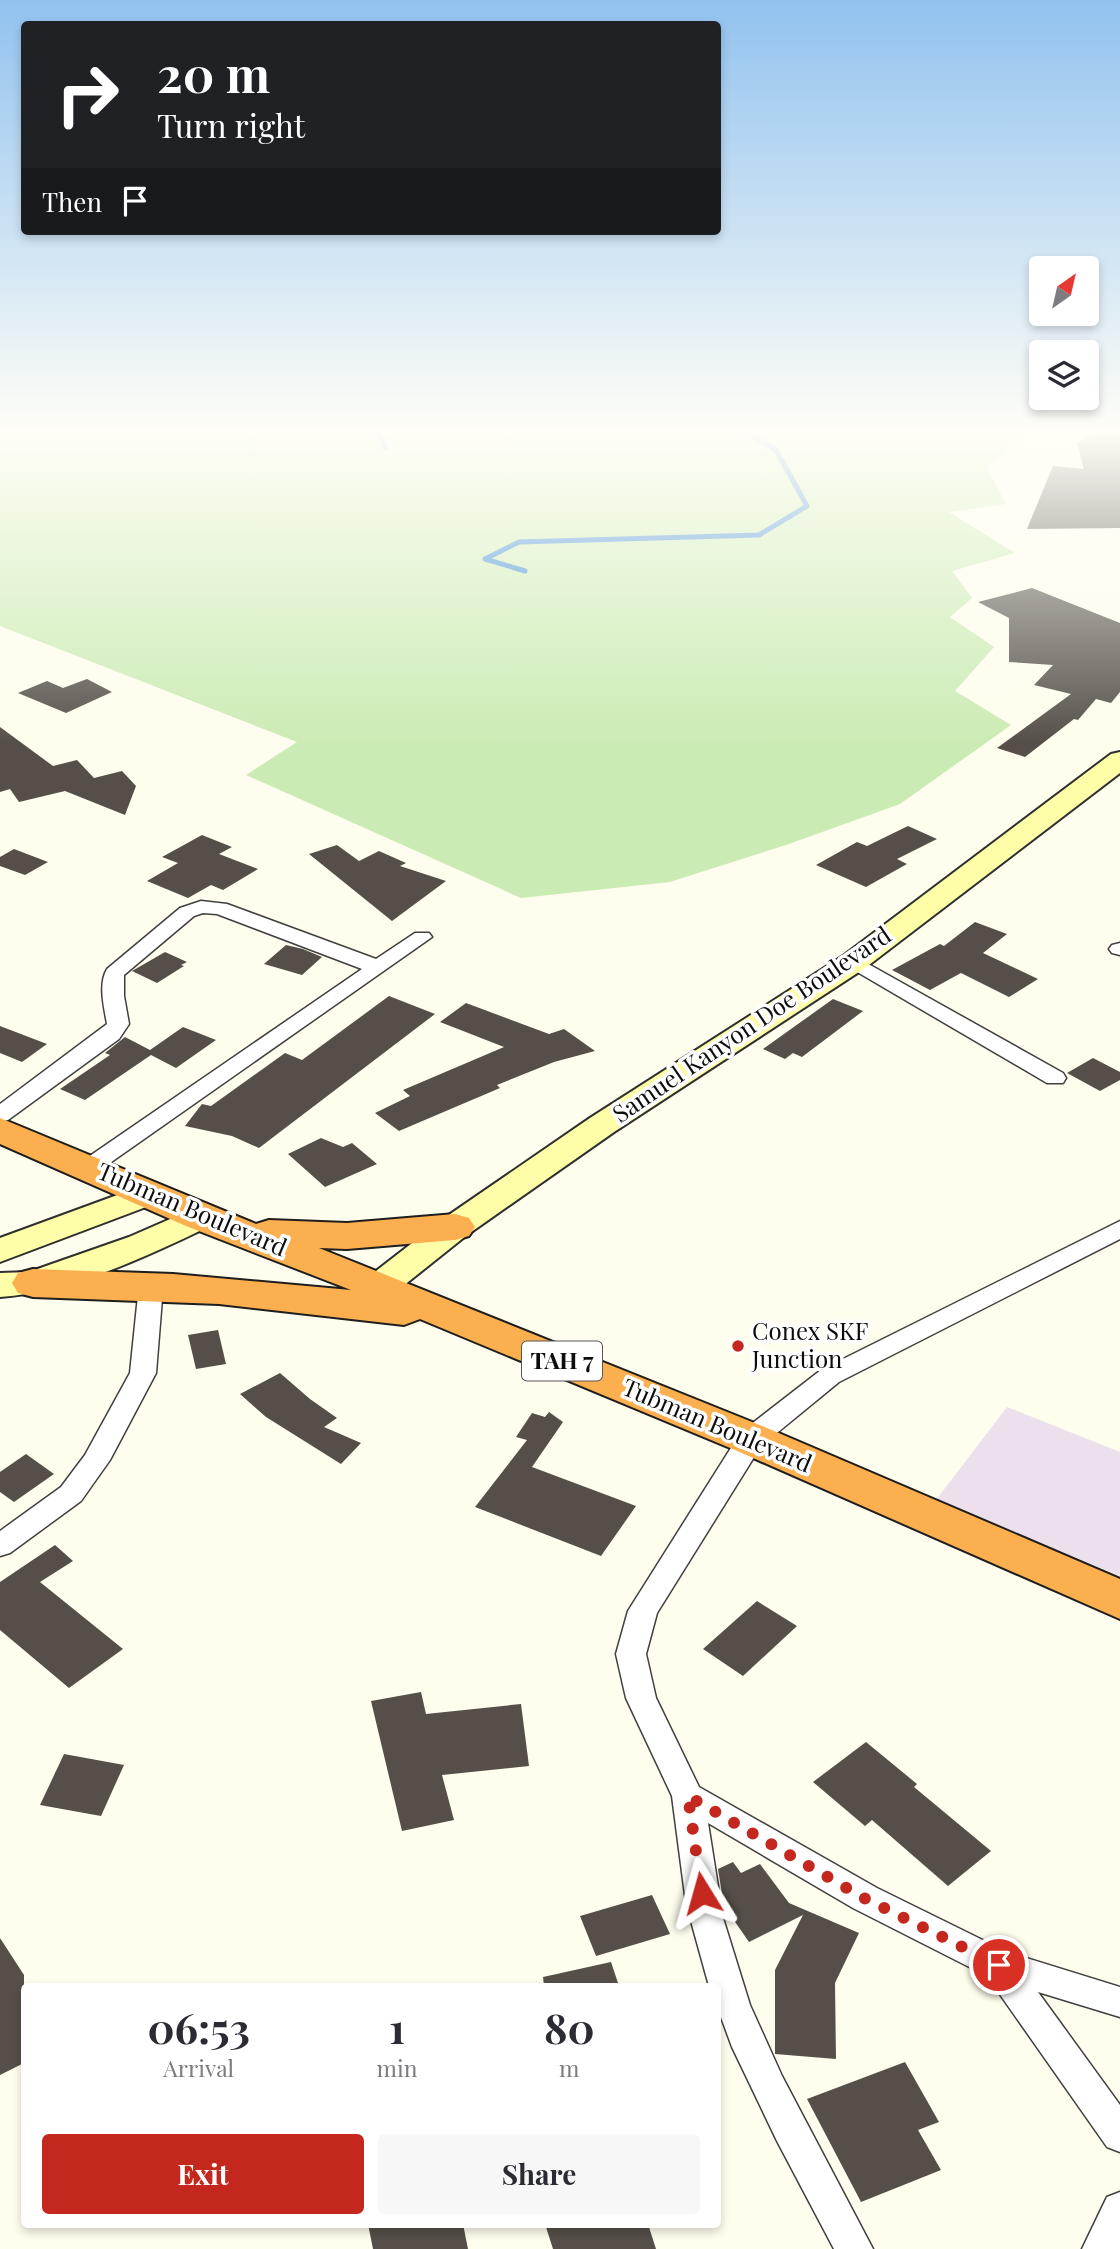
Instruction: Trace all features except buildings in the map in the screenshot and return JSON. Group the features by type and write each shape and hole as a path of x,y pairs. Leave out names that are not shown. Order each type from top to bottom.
{"highway":[{"name":"Tubman Boulevard","path":"0,1130 218,1224 380,1286 751,1439 1120,1600"},
{"path":"218,1224 347,1236 455,1227"},
{"path":"17,1284 151,1286 279,1295 457,1318"}],"street":[{"name":"Samuel Kanyon Doe Boulevard","path":"380,1286 455,1227 602,1125 854,962 1120,760"},
{"path":"0,1115 111,1034 118,1024 113,996 114,973 187,912 201,907 220,908 377,967"},
{"path":"89,1167 422,937"},
{"path":"854,962 1055,1078"},
{"path":"0,1251 150,1194"},
{"path":"17,1284 218,1224"},
{"path":"854,2249 774,2099 734,2005 706,1917 688,1796 641,1698 631,1654 643,1611 751,1439 830,1376 1120,1229"},
{"path":"0,1546 71,1494 96,1460 143,1373 151,1286"},
{"path":"688,1796 864,1898 999,1965 1120,2002"},
{"path":"999,1965 1120,2135"},
{"path":"1101,2249 1120,2210"}],"shaded area":[{"path":"1007,1407 1120,1452 1120,1576 936,1500"}],"green space":[{"path":"0,535 986,535 1015,553 952,571 972,598 950,617 994,647 955,691 1011,725 900,804 789,844 670,882 521,898 246,775 297,742 0,626"}],"waterway":[{"path":"525,571 485,559 519,542 759,535"}],"place":[{"name":"Conex SKF Junction","path":"738,1346"}],"route":[{"path":"702,1893 688,1796 864,1898 999,1965"}]}
